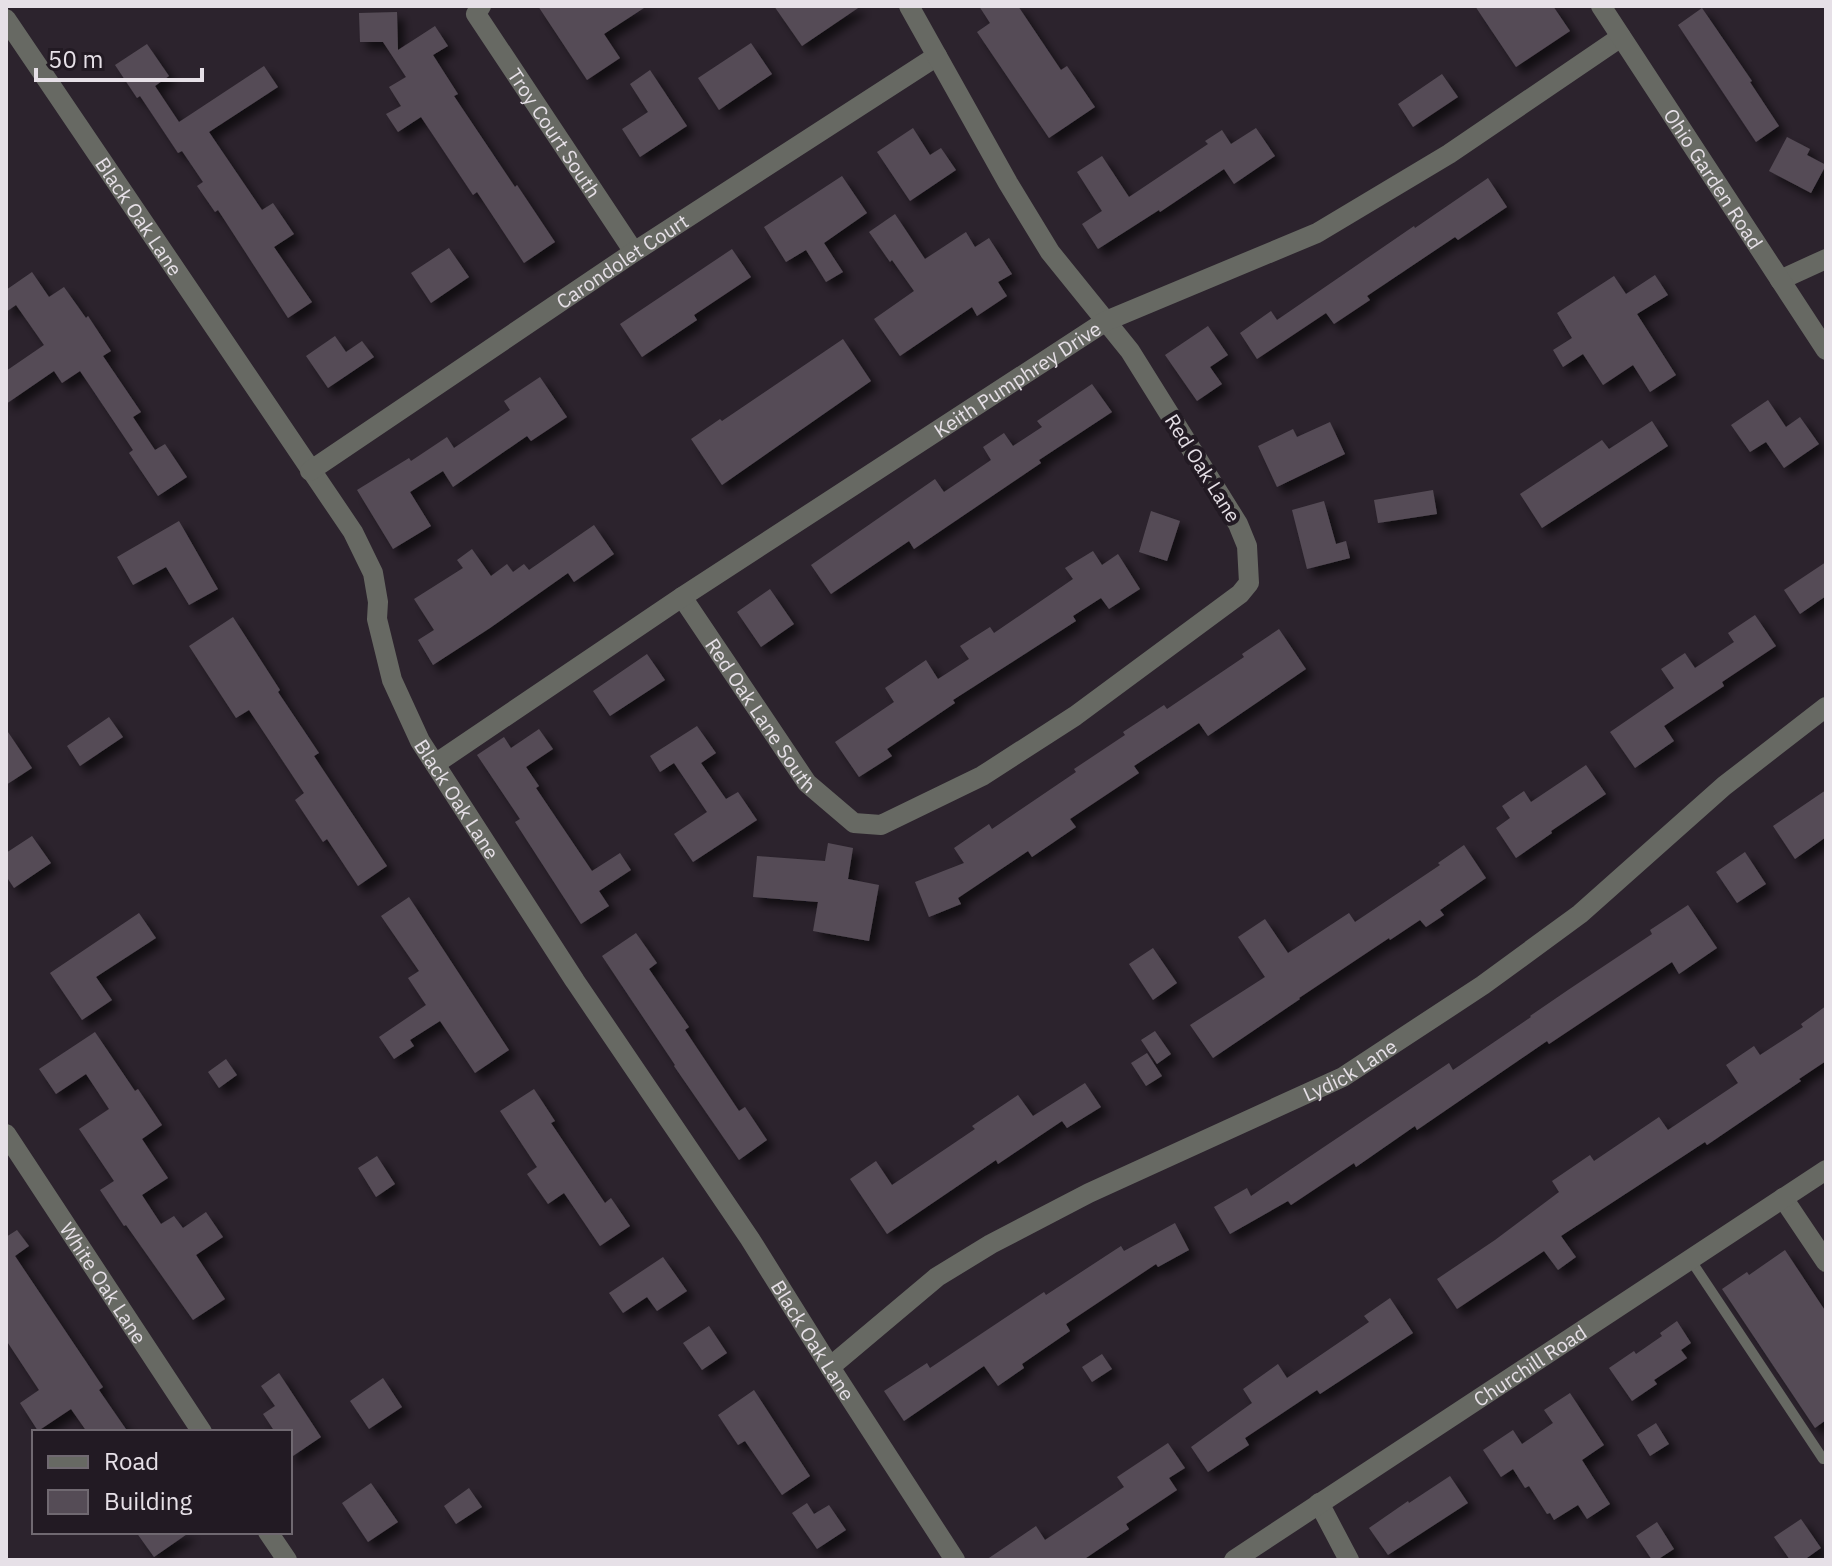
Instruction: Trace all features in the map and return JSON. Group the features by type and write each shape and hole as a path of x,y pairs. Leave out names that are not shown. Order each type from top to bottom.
{"street":[{"name":"Red Oak Lane","path":"854,823 881,825 982,776 1075,716 1240,594 1249,583 1247,546 1238,524 1130,351 1050,252 909,6"},
{"name":"Ohio Garden Road","path":"1601,6 1826,350"},
{"name":"Troy Court South","path":"478,10 634,252"},
{"name":"Black Oak Lane","path":"6,19 353,532 373,573 378,602 377,619 392,680 420,741 575,981 750,1239 955,1560"},
{"name":"Keith Pumphrey Drive","path":"435,764 682,597 1117,314 1317,233 1449,154 1621,37"},
{"name":"Carondolet Court","path":"310,471 634,252 937,56"},
{"path":"1780,280 1826,259"},
{"name":"Red Oak Lane South","path":"682,597 807,783 854,823"},
{"name":"Lydick Lane","path":"830,1367 937,1277 991,1244 1089,1193 1343,1077 1483,985 1580,914 1724,786 1826,707"},
{"name":"White Oak Lane","path":"6,1134 201,1430"},
{"name":"Churchill Road","path":"1234,1560 1826,1170"},
{"path":"1783,1198 1826,1262"},
{"path":"1319,1503 1349,1560"},
{"path":"269,1534 287,1560"}],"lane":[{"path":"1690,1259 1823,1459 1826,1458"}],"building":[{"path":"538,6 647,6 604,34 620,58 587,80"},
{"path":"774,6 861,6 802,46"},
{"path":"979,6 1018,6 1061,70 1067,66 1095,107 1049,138 977,32 990,23"},
{"path":"1475,6 1553,6 1570,31 1516,67"},
{"path":"1702,8 1779,126 1756,142 1678,25"},
{"path":"397,12 398,50 435,26 448,46 433,55 458,94 454,96 555,242 524,263 477,192 473,195 421,117 398,132 386,114 401,106 389,87 406,77 383,42 360,42 359,13"},
{"path":"751,43 772,74 719,110 698,78"},
{"path":"147,44 169,76 155,86 179,122 264,66 278,87 209,132 262,210 273,203 294,234 274,247 312,302 288,318 218,210 215,212 197,186 203,182 182,151 178,153 115,65"},
{"path":"650,70 687,126 640,157 622,129 648,112 630,84"},
{"path":"1442,74 1458,97 1413,127 1398,104"},
{"path":"913,128 930,155 941,148 956,170 910,201 877,152"},
{"path":"1256,128 1275,156 1234,184 1224,169 1098,249 1082,224 1102,211 1077,172 1102,156 1129,197 1208,144 1205,141 1222,130 1231,144"},
{"path":"1787,137 1810,149 1807,155 1826,165 1811,193 1769,171"},
{"path":"842,176 867,213 824,243 843,272 826,282 806,250 786,262 764,227"},
{"path":"1488,178 1507,207 1458,240 1455,237 1367,296 1370,300 1334,324 1326,313 1257,359 1240,333 1271,311 1277,320"},
{"path":"895,214 925,259 966,232 975,247 989,238 1012,274 998,282 1007,296 977,316 972,307 900,356 874,319 914,291 869,232"},
{"path":"449,248 469,277 431,303 411,273"},
{"path":"732,249 751,277 694,315 697,320 642,357 620,324"},
{"path":"32,272 49,297 64,287 86,318 88,316 111,351 103,356 141,412 133,417 155,450 165,444 187,477 158,496 129,453 133,450 80,371 62,383 54,371 6,404 6,371 44,345 16,305 6,312 6,290"},
{"path":"1655,275 1668,295 1637,314 1676,375 1650,392 1633,365 1603,385 1583,354 1563,367 1553,350 1572,338 1557,313 1614,276 1626,294"},
{"path":"1208,326 1228,355 1210,367 1222,384 1197,401 1165,355"},
{"path":"335,336 346,352 362,341 374,357 328,388 306,356"},
{"path":"843,339 871,381 722,485 691,439"},
{"path":"540,377 567,417 531,441 527,436 453,487 443,471 410,492 431,526 393,549 357,490 409,458 411,461 447,437 454,448 510,410 504,401"},
{"path":"1092,384 1112,412 914,549 909,541 831,594 811,565 935,479 944,492 991,460 983,447 1004,433 1013,446 1042,427 1037,421"},
{"path":"1768,400 1786,427 1800,417 1819,444 1784,468 1766,442 1750,452 1731,425"},
{"path":"1652,421 1668,446 1542,528 1520,494 1602,440 1609,449"},
{"path":"1330,422 1345,454 1277,487 1258,446 1293,429 1297,437"},
{"path":"1433,490 1437,514 1378,523 1374,500"},
{"path":"1324,501 1336,544 1346,541 1350,558 1307,569 1292,510"},
{"path":"1151,511 1180,521 1167,561 1139,552"},
{"path":"179,521 218,589 189,605 166,567 133,585 117,557"},
{"path":"594,525 614,554 574,582 568,573 433,665 418,640 434,630 414,599 463,568 457,560 472,549 491,576 507,564 513,572 524,564 529,570"},
{"path":"1093,551 1102,565 1118,554 1140,589 1109,609 1101,598 1073,616 1076,621 953,700 955,703 887,749 892,756 859,777 835,742 894,702 885,688 926,660 938,679 969,659 960,646 990,627 994,633 1073,579 1065,568"},
{"path":"1826,562 1826,596 1800,614 1784,590"},
{"path":"770,589 794,624 761,647 737,612"},
{"path":"1755,615 1776,646 1664,726 1674,741 1635,768 1610,732 1674,688 1661,669 1685,653 1695,668 1734,642 1728,633"},
{"path":"233,617 319,753 314,756 387,866 358,886 327,839 323,842 295,800 304,793 249,710 236,718 189,646"},
{"path":"1279,629 1306,669 1208,736 1199,723 1134,766 1139,773 1070,819 1076,827 1032,857 1028,851 958,898 961,904 929,917 915,882 964,863 954,848 989,824 992,829 1076,772 1074,769 1125,735 1123,732 1164,705 1167,709 1244,657 1242,654"},
{"path":"647,654 665,680 610,716 593,691"},
{"path":"109,717 123,737 80,766 67,746"},
{"path":"697,726 716,753 701,763 726,799 738,792 757,820 693,862 674,834 707,812 674,763 660,772 650,756"},
{"path":"6,729 32,768 6,785"},
{"path":"539,729 553,749 526,767 539,786 536,788 592,871 620,853 631,870 599,891 609,906 581,924 515,822 520,819 477,755 504,737 511,748"},
{"path":"1586,765 1606,794 1516,858 1496,828 1510,818 1502,806 1524,791 1531,802"},
{"path":"1826,790 1826,837 1795,859 1773,826"},
{"path":"32,836 51,863 14,888 6,876 6,853"},
{"path":"828,843 853,848 848,879 879,885 869,941 813,931 818,902 753,897 757,856 825,861"},
{"path":"1464,845 1486,878 1440,910 1444,915 1426,927 1420,920 1389,938 1213,1058 1190,1025 1265,977 1238,937 1265,919 1288,953 1349,913 1355,922 1440,865 1438,863"},
{"path":"1745,852 1766,884 1737,903 1716,872"},
{"path":"409,897 509,1050 475,1073 440,1021 410,1040 414,1046 394,1059 379,1037 426,1005 408,978 419,971 381,916"},
{"path":"1688,905 1717,948 1679,974 1672,962 1549,1044 1547,1041 1417,1130 1415,1126 1356,1167 1354,1163 1291,1205 1288,1201 1230,1234 1214,1207 1247,1188 1251,1196 1449,1063 1453,1070 1652,934 1650,930"},
{"path":"139,913 156,938 96,977 112,1000 82,1020 50,973"},
{"path":"636,933 657,963 649,969 689,1027 685,1030 739,1111 745,1107 767,1140 739,1160 602,956"},
{"path":"1153,948 1177,983 1153,1000 1129,964"},
{"path":"1826,1006 1826,1061 1707,1145 1705,1142 1561,1236 1576,1257 1558,1270 1544,1251 1457,1309 1437,1279 1559,1192 1552,1181 1590,1155 1594,1161 1659,1117 1668,1130 1738,1083 1726,1065 1754,1046 1760,1055 1803,1027 1801,1024"},
{"path":"1155,1031 1171,1054 1157,1064 1141,1040"},
{"path":"95,1032 162,1125 142,1139 168,1178 142,1195 161,1224 174,1216 183,1228 206,1212 223,1237 196,1255 225,1299 193,1320 100,1190 114,1181 79,1129 109,1109 86,1074 56,1094 39,1069"},
{"path":"1147,1053 1162,1076 1146,1086 1131,1063"},
{"path":"226,1059 237,1075 219,1088 208,1072"},
{"path":"1085,1083 1101,1107 1067,1128 1062,1121 998,1164 996,1160 887,1234 850,1179 876,1161 892,1185 975,1129 972,1126 1018,1095 1033,1116"},
{"path":"534,1089 555,1121 551,1123 605,1203 611,1198 630,1226 600,1246 564,1193 548,1204 527,1174 537,1167 500,1111"},
{"path":"377,1156 395,1184 376,1197 358,1168"},
{"path":"1175,1223 1189,1250 1158,1267 1156,1264 1066,1324 1070,1331 1022,1364 1024,1368 998,1386 984,1366 904,1421 884,1391 927,1363 930,1368 1044,1292 1046,1295 1121,1246 1124,1251"},
{"path":"17,1230 29,1246 15,1256 103,1387 99,1390 127,1430 86,1430 71,1409 37,1430 20,1403 39,1390 6,1340 6,1237"},
{"path":"1785,1250 1826,1312 1826,1420 1815,1428 1722,1289"},
{"path":"663,1257 687,1291 657,1311 647,1297 623,1313 609,1293"},
{"path":"1390,1298 1413,1333 1320,1394 1317,1390 1245,1438 1249,1445 1208,1472 1191,1447 1252,1403 1243,1389 1278,1364 1287,1378 1369,1322 1364,1316"},
{"path":"1677,1321 1691,1343 1681,1350 1687,1358 1654,1380 1657,1384 1632,1401 1609,1368 1634,1351 1636,1354"},
{"path":"709,1326 727,1353 702,1370 683,1343"},
{"path":"1102,1354 1112,1369 1092,1382 1082,1367"},
{"path":"279,1373 321,1437 292,1457 292,1430 274,1430 263,1414 275,1406 261,1386"},
{"path":"383,1378 402,1407 369,1429 350,1401"},
{"path":"754,1390 810,1476 782,1495 745,1441 738,1445 718,1415"},
{"path":"1570,1393 1604,1445 1582,1460 1610,1504 1587,1519 1578,1505 1554,1520 1529,1486 1525,1488 1513,1469 1501,1477 1483,1450 1513,1430 1522,1444 1553,1423 1544,1410"},
{"path":"1656,1423 1669,1444 1650,1456 1637,1435"},
{"path":"1168,1443 1185,1468 1169,1478 1177,1490 1126,1524 1129,1529 1083,1560 986,1560 1036,1526 1045,1540 1124,1487 1117,1477"},
{"path":"1450,1476 1468,1503 1388,1555 1369,1528"},
{"path":"371,1483 398,1522 368,1542 342,1503"},
{"path":"469,1488 482,1507 456,1524 444,1506"},
{"path":"807,1503 814,1514 829,1505 846,1530 817,1549 792,1513"},
{"path":"1801,1519 1821,1548 1804,1560 1790,1560 1774,1537"},
{"path":"1657,1522 1674,1549 1652,1560 1636,1536"},
{"path":"137,1534 187,1534 154,1557"}]}
